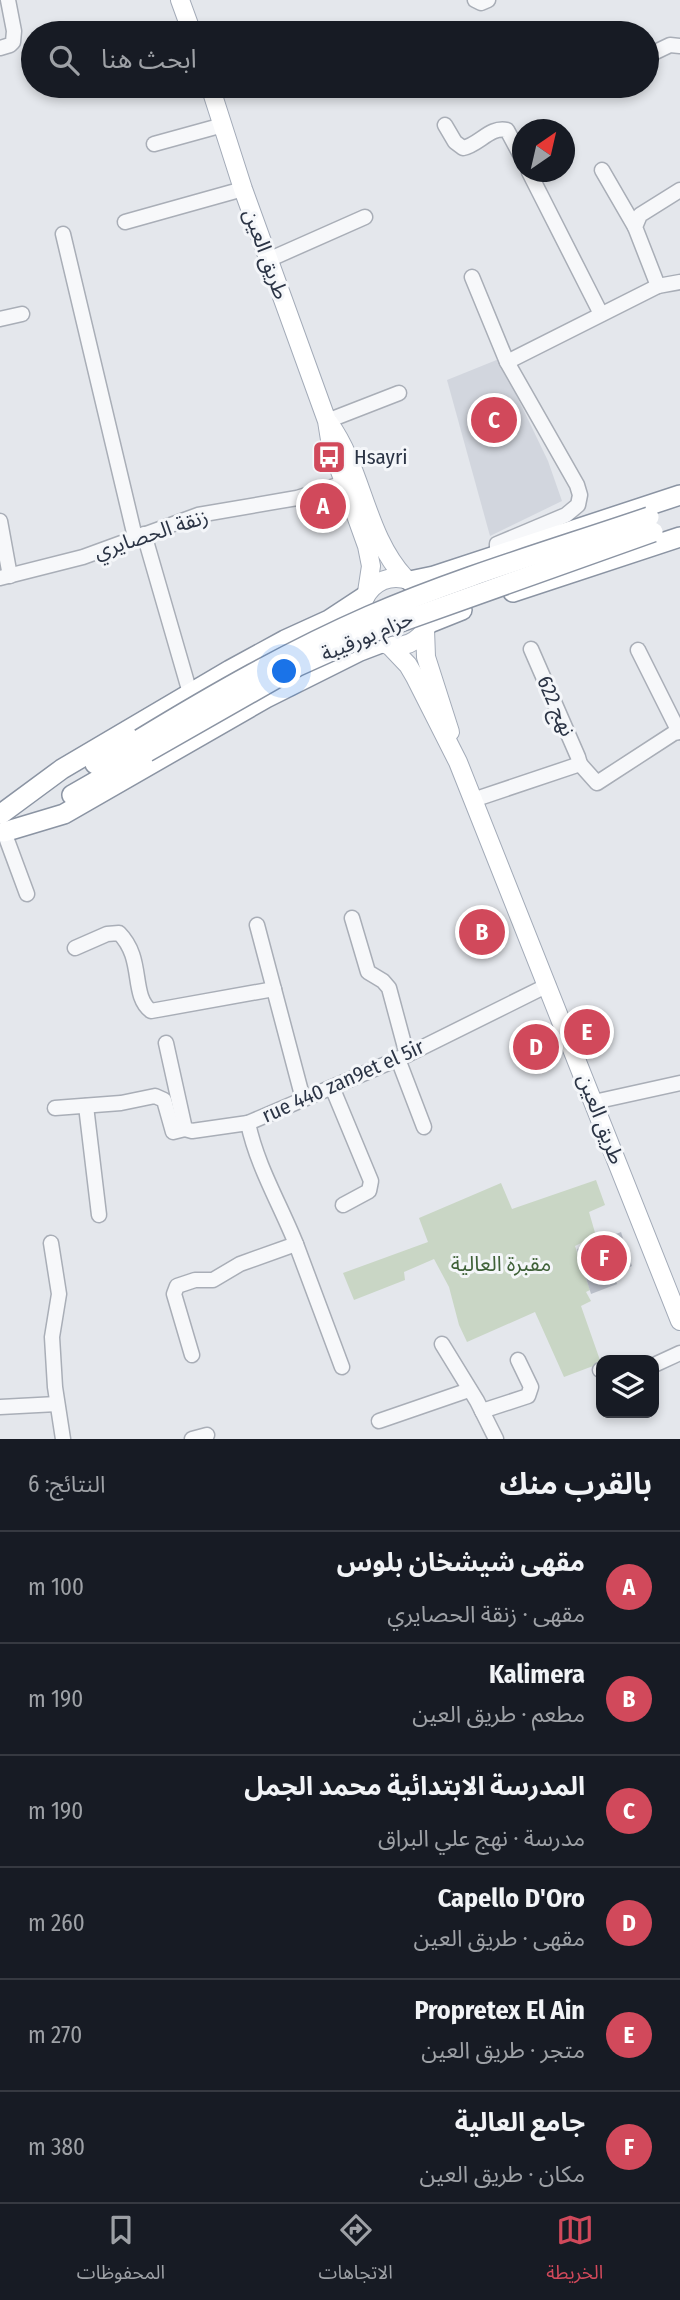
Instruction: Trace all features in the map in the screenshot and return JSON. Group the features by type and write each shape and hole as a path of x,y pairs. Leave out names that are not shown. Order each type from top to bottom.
{"highway":[{"path":"408,580 434,576 680,495"},
{"name":"حزام بورقيبة","path":"1,821 298,666 378,630 651,524 680,506"},
{"name":"حزام بورقيبة","path":"651,524 680,523"},
{"path":"426,627 442,617 680,537"},
{"path":"1,821 62,769 285,640 329,621 366,595"},
{"path":"1,821 64,814 266,698 360,651 385,644"}],"main road":[{"path":"182,0 188,21"},
{"name":"طريق العين","path":"213,98 243,189 327,421 331,446 367,546 370,566 366,595"},
{"name":"طريق العين","path":"327,421 343,443 386,554 408,580"},
{"path":"394,577 408,580 423,591 428,600 430,611 426,627 415,640 405,645 385,644 371,636 364,627 361,615 366,595 374,584 384,579 394,577"},
{"name":"طريق العين","path":"426,627 426,657 458,762"},
{"name":"طريق العين","path":"385,644 408,665 458,762 680,1321"}],"street":[{"path":"0,48 10,46 14,37 8,0"},
{"path":"475,0 481,3 488,0"},
{"path":"659,50 670,45 680,46"},
{"path":"154,144 223,125"},
{"path":"445,125 455,142 463,148 497,130 507,130 512,139"},
{"path":"602,170 635,227 658,286"},
{"path":"534,182 601,314"},
{"path":"125,222 243,189"},
{"path":"635,227 640,215 680,190"},
{"path":"268,260 365,218"},
{"path":"63,234 140,535 190,693"},
{"path":"472,277 508,362 577,485 580,500 575,510 566,515 504,539 497,544 497,555"},
{"path":"508,362 658,286 680,282"},
{"path":"0,319 22,314"},
{"path":"327,421 399,393"},
{"name":"زنقة الحصايري","path":"5,577 83,556 198,515 297,498 344,483"},
{"path":"0,521 5,577"},
{"name":"نهج 622","path":"531,649 580,764 597,783 679,732"},
{"path":"638,650 679,732"},
{"name":"نهج 622","path":"473,800 570,765 580,764"},
{"path":"1,821 27,894"},
{"path":"352,918 368,972 389,988 402,1057 424,1127"},
{"path":"257,925 303,1099"},
{"path":"75,948 107,934 119,933 135,957 141,997 151,1011 274,989"},
{"name":"rue 440 zan9et el 5ir","path":"342,1367 283,1211 261,1167 248,1123 402,1057 548,985"},
{"path":"166,1043 185,1129"},
{"path":"594,1102 680,1083"},
{"path":"332,1087 371,1181 369,1191 342,1205"},
{"path":"55,1108 121,1103 155,1096 164,1100 173,1132 248,1123"},
{"path":"86,1106 99,1215"},
{"path":"51,1243 59,1294 52,1337 57,1404 63,1439"},
{"path":"192,1355 174,1294 177,1286 195,1280 213,1280 240,1264 296,1244"},
{"path":"442,1344 496,1439"},
{"path":"659,1363 680,1353"},
{"path":"482,1411 528,1396 531,1387 518,1360"},
{"path":"380,1421 469,1390"},
{"path":"0,1407 57,1404"},
{"path":"192,1439 208,1435"}],"shaded area":[{"path":"499,359 548,461 562,501 490,536 447,380"}],"green space":[{"name":"مقبرة العالية","path":"596,1180 605,1205 589,1212 596,1236 575,1246 590,1290 586,1292 591,1301 581,1306 598,1355 596,1355 596,1365 564,1377 535,1312 467,1342 459,1325 449,1287 434,1259 404,1272 405,1280 354,1300 343,1273 428,1242 419,1218 501,1183 512,1209"}],"building":[{"path":"621,1232 632,1266 614,1275 617,1284 591,1294 577,1249"}],"place":[{"name":"المدرسة الابتدائية محمد الجمل","path":"494,420"},
{"name":"Hsayri","path":"329,457"},
{"name":"مقهى شيشخان بلوس","path":"323,506"},
{"name":"Kalimera","path":"482,932"},
{"name":"Propretex El Ain","path":"587,1032"},
{"name":"Capello D'Oro","path":"536,1047"},
{"name":"جامع العالية","path":"604,1258"}]}
